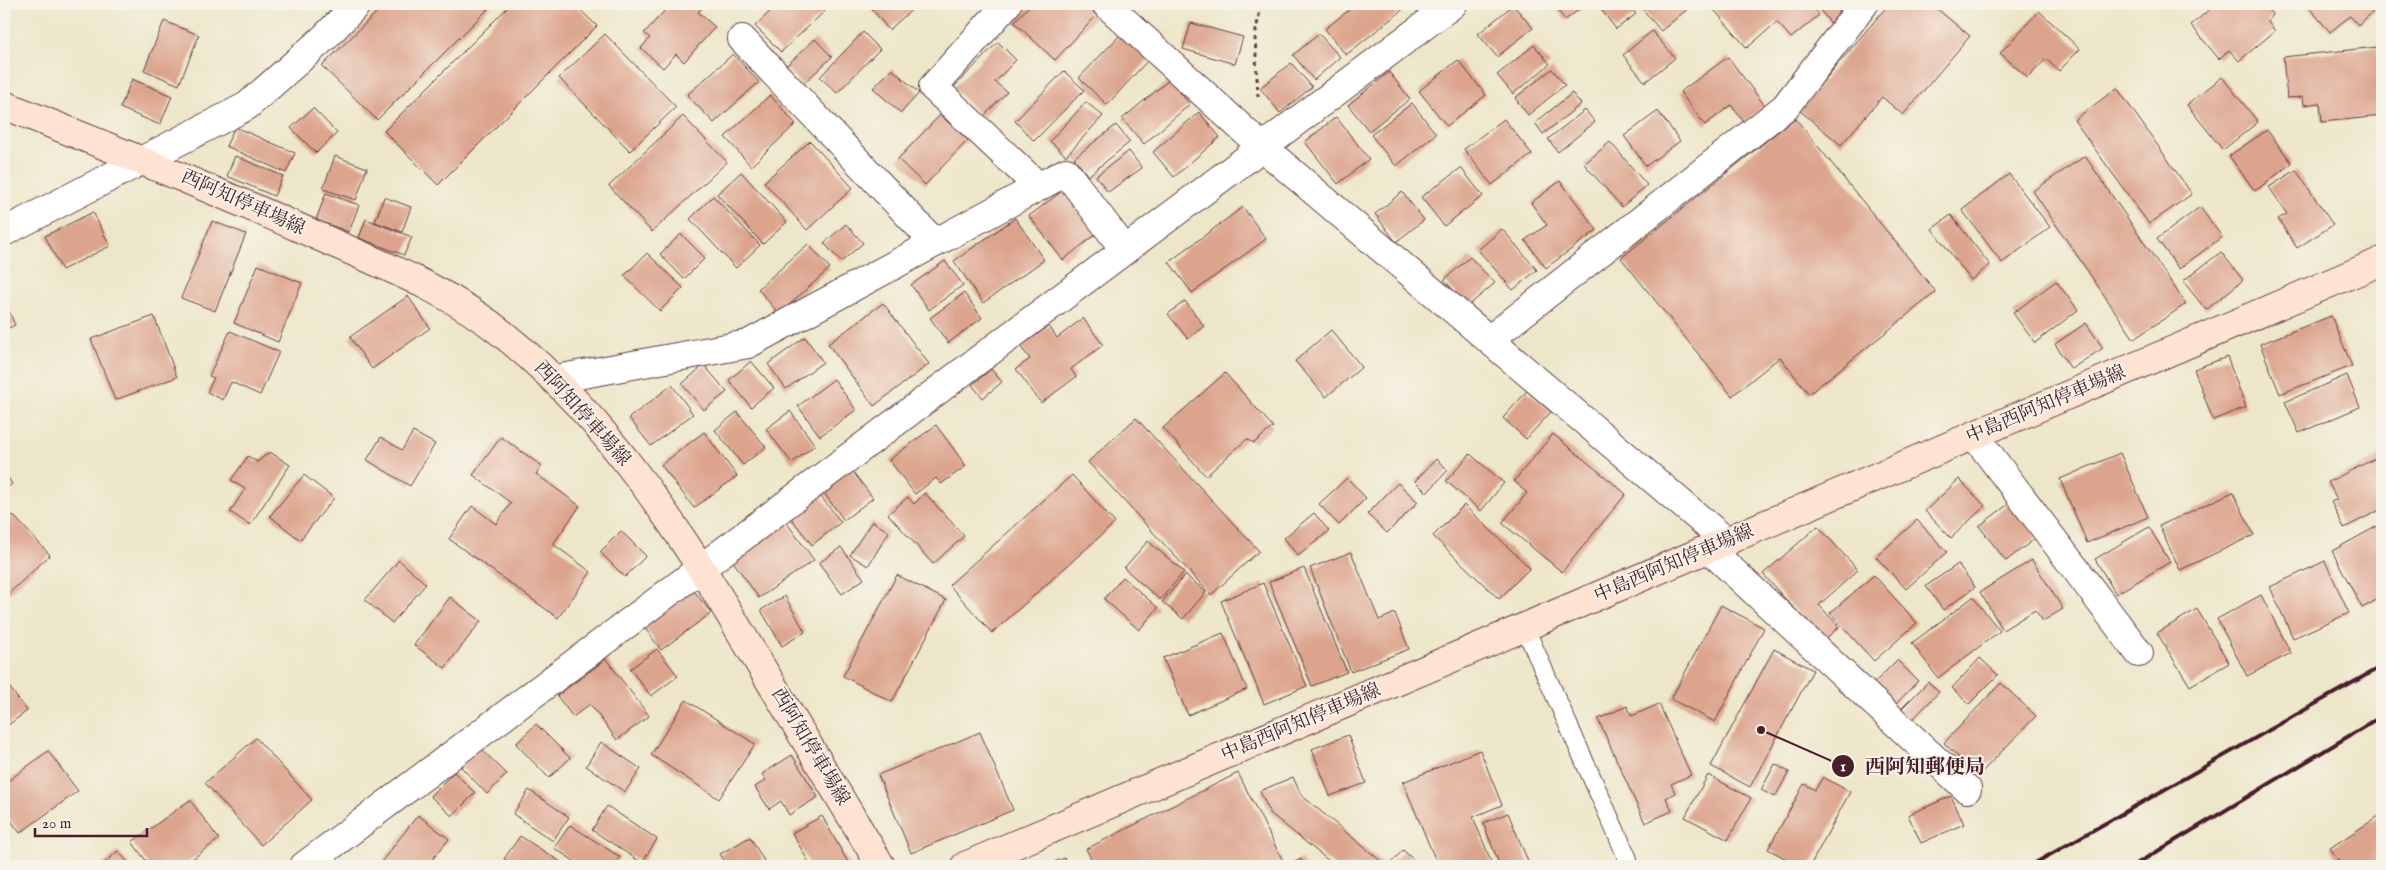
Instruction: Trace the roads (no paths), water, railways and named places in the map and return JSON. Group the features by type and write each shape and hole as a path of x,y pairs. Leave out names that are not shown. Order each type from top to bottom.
{"main road":[{"name":"西阿知停車場線","path":"4,105 144,160 404,274 449,298 502,332 556,379 631,467 701,566 881,866"},
{"name":"中島西阿知停車場線","path":"965,866 2382,261"}],"street":[{"path":"4,232 247,106 325,37 357,4"},
{"path":"1008,4 933,87 1039,187"},
{"path":"1106,4 1261,146 1490,339 1718,546 1967,789"},
{"path":"304,866 701,566 1453,4"},
{"path":"1490,339 1785,107 1864,4"},
{"path":"742,39 935,243"},
{"path":"556,379 748,344 1066,172 1124,249"},
{"path":"1975,436 2139,653"}],"lane":[{"path":"1525,628 1628,859"}],"railway":[{"path":"2030,866 2382,666"},
{"path":"2133,866 2382,716"}],"place":[{"name":"西阿知郵便局","path":"1761,730"}]}
